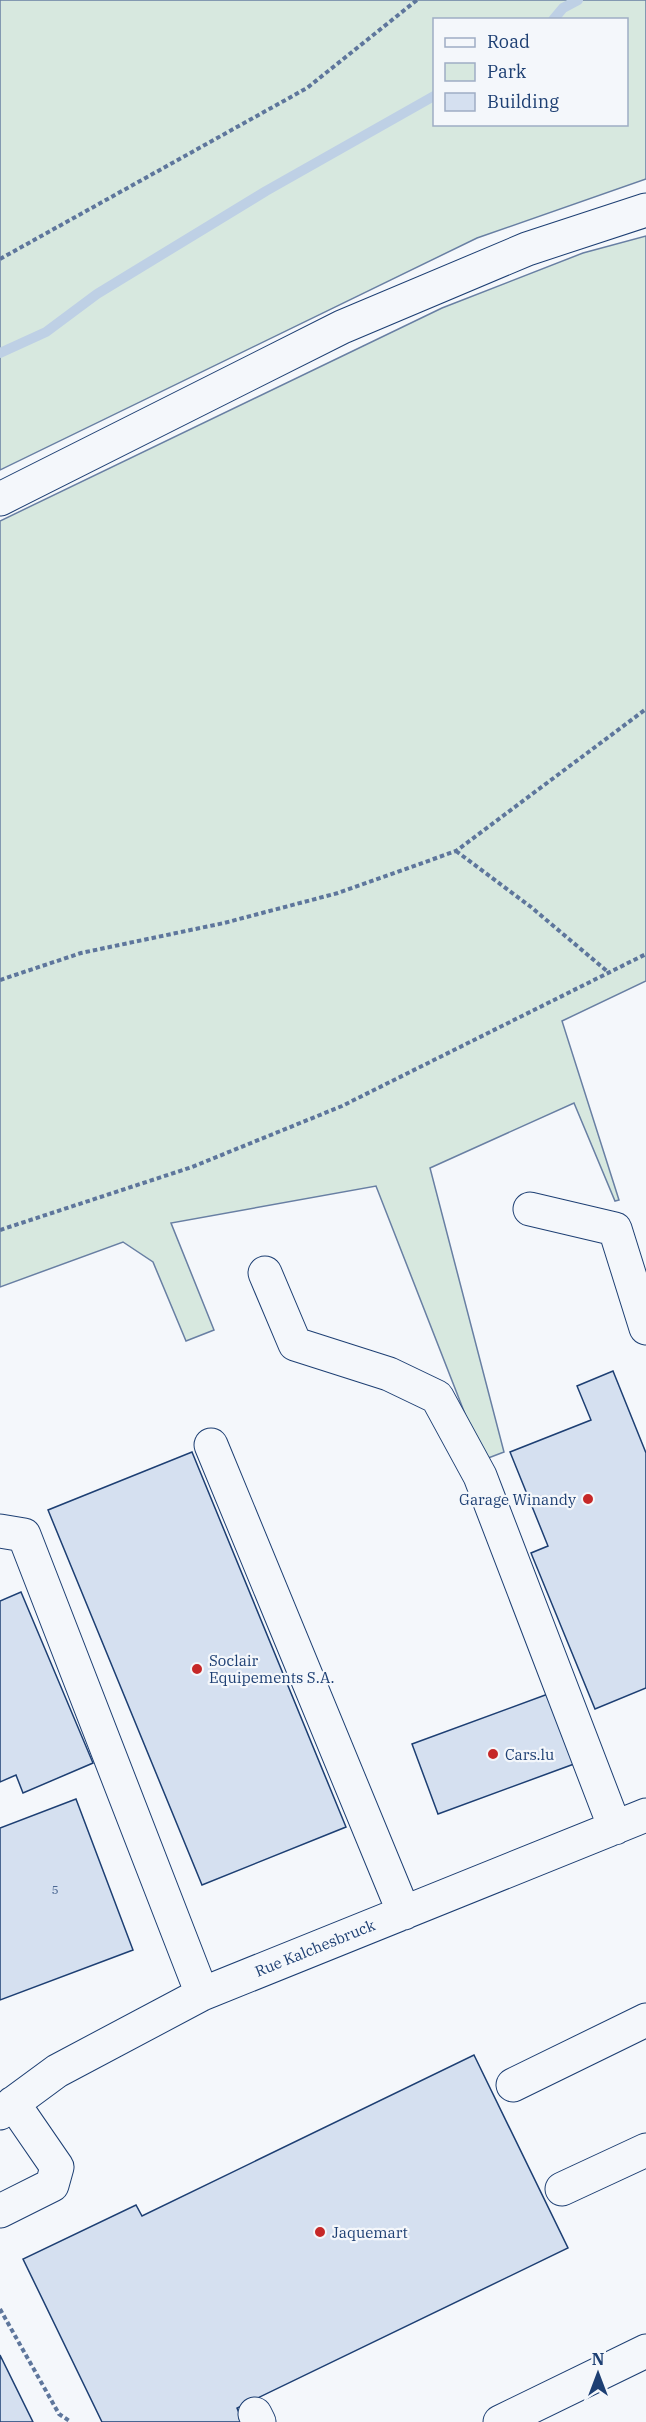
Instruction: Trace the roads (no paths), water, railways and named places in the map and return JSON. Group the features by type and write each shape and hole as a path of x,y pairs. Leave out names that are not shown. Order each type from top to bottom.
{"street":[{"path":"0,499 342,327 527,249 646,210"},
{"path":"530,1209 615,1229 646,1328"},
{"path":"265,1273 295,1344 389,1374 437,1396 480,1476 615,1828"},
{"path":"211,1445 404,1913"},
{"path":"0,1531 24,1535 202,1994"},
{"name":"Rue Kalchesbruck","path":"7,2108 57,2071 202,1994 646,1815"},
{"path":"513,2085 646,2020"},
{"path":"0,2211 52,2185 57,2168 7,2108"},
{"path":"562,2188 646,2150"},
{"path":"500,2422 646,2351"}],"waterway":[{"path":"555,18 563,8 578,0"},
{"path":"0,353 46,332 97,294 266,191 433,97"}],"place":[{"name":"Garage Winandy","path":"588,1499"},
{"name":"Soclair Equipements S.A.","path":"197,1669"},
{"name":"Cars.lu","path":"493,1754"},
{"name":"Jaquemart","path":"320,2232"}]}
